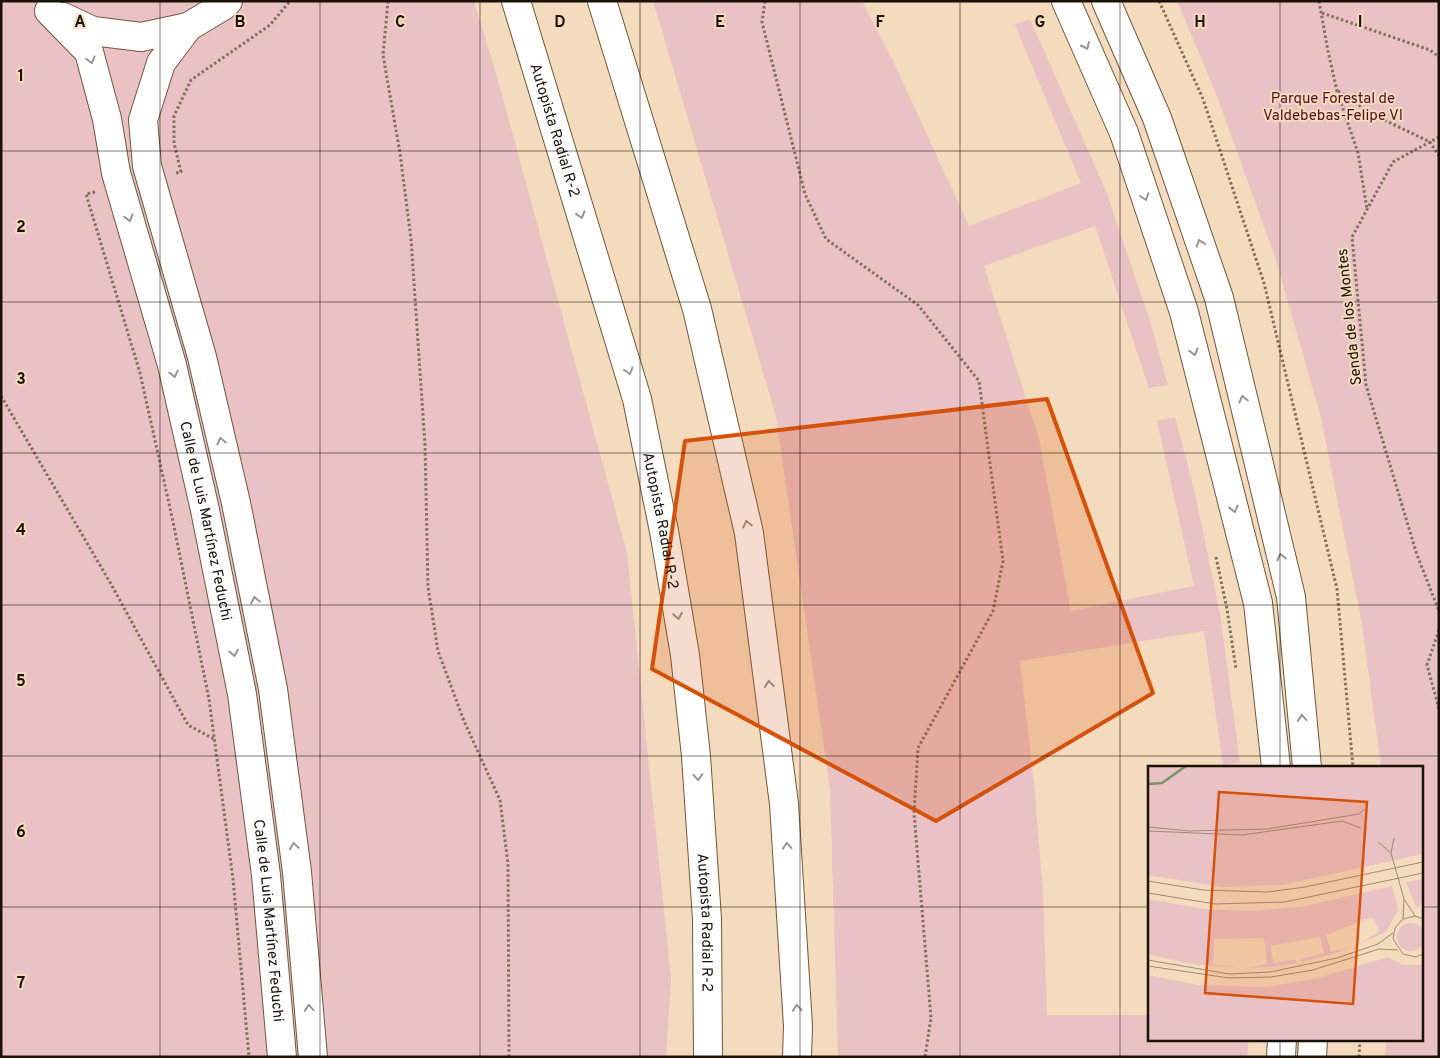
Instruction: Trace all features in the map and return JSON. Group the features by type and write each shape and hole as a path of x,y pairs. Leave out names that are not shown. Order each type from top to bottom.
{"main road":[{"path":"44,6 93,31 140,37 188,27 224,6 228,1"},
{"name":"Autopista Radial R-2","path":"516,1 638,400 664,531 685,655 696,756 707,919 708,1057"},
{"path":"602,1 697,309 749,532 784,804 798,1026 797,1057"},
{"path":"1066,1 1124,133 1184,312 1258,603 1276,766"},
{"path":"1106,1 1158,118 1219,298 1291,596 1307,766"},
{"name":"Calle de Luis Martínez Feduchi","path":"44,6 89,52 107,119 116,173 172,365 203,500 242,694 266,875 282,1057"},
{"name":"Calle de Luis Martínez Feduchi","path":"188,27 161,63 143,120 146,166 202,357 236,504 273,689 297,872 313,1057"},
{"path":"1281,1057 1282,1040"},
{"path":"1312,1057 1313,1040"}],"path":[{"path":"181,172 174,144 174,116 191,80 270,25 290,1"},
{"path":"388,1 383,55 400,153 411,239 425,445 428,587 438,651 464,721 500,800 508,864 509,1057"},
{"path":"765,1 762,22 805,194 826,239 918,305 979,381 1003,561 993,611 918,748 914,813 931,1018 925,1057"},
{"path":"1159,1 1203,99 1264,283 1337,589 1353,766"},
{"path":"1320,1 1338,91 1358,153 1368,209"},
{"path":"1322,13 1430,50 1439,57"},
{"path":"1338,91 1374,115 1430,142 1439,156"},
{"name":"Senda de los Montes","path":"1439,137 1393,162 1352,237 1366,386 1417,555 1439,611"},
{"path":"86,194 140,373 209,699 233,879 249,1057"},
{"path":"1,396 111,584 188,725 214,740"},
{"path":"1215,550 1227,609 1237,678"},
{"path":"1439,630 1427,665 1439,709"},
{"path":"1359,1057 1360,1040"}],"highlighted area":[{"path":"1047,399 1153,693 936,821 652,669 685,441"}],"green space":[{"path":"1,1 474,1 496,73 627,553 671,978 666,1057 1,1057"},
{"path":"653,1 862,1 895,65 969,226 1081,183 1015,25 1030,19 1106,191 1150,321 1168,385 1149,388 1095,226 984,266 1039,439 1071,611 1194,586 1157,421 1175,417 1194,489 1220,613 1240,763 1223,765 1204,631 1020,661 1034,784 1043,892 1047,1015 1148,1015 1148,1040 1249,1040 1247,1057 838,1057 830,789 776,416"},
{"name":"Parque Forestal de Valdebebas-Felipe VI","path":"1177,1 1439,1 1439,1057 1385,1057 1386,1040 1422,1040 1422,766 1381,766 1362,625 1321,418 1276,260 1217,96"}]}
